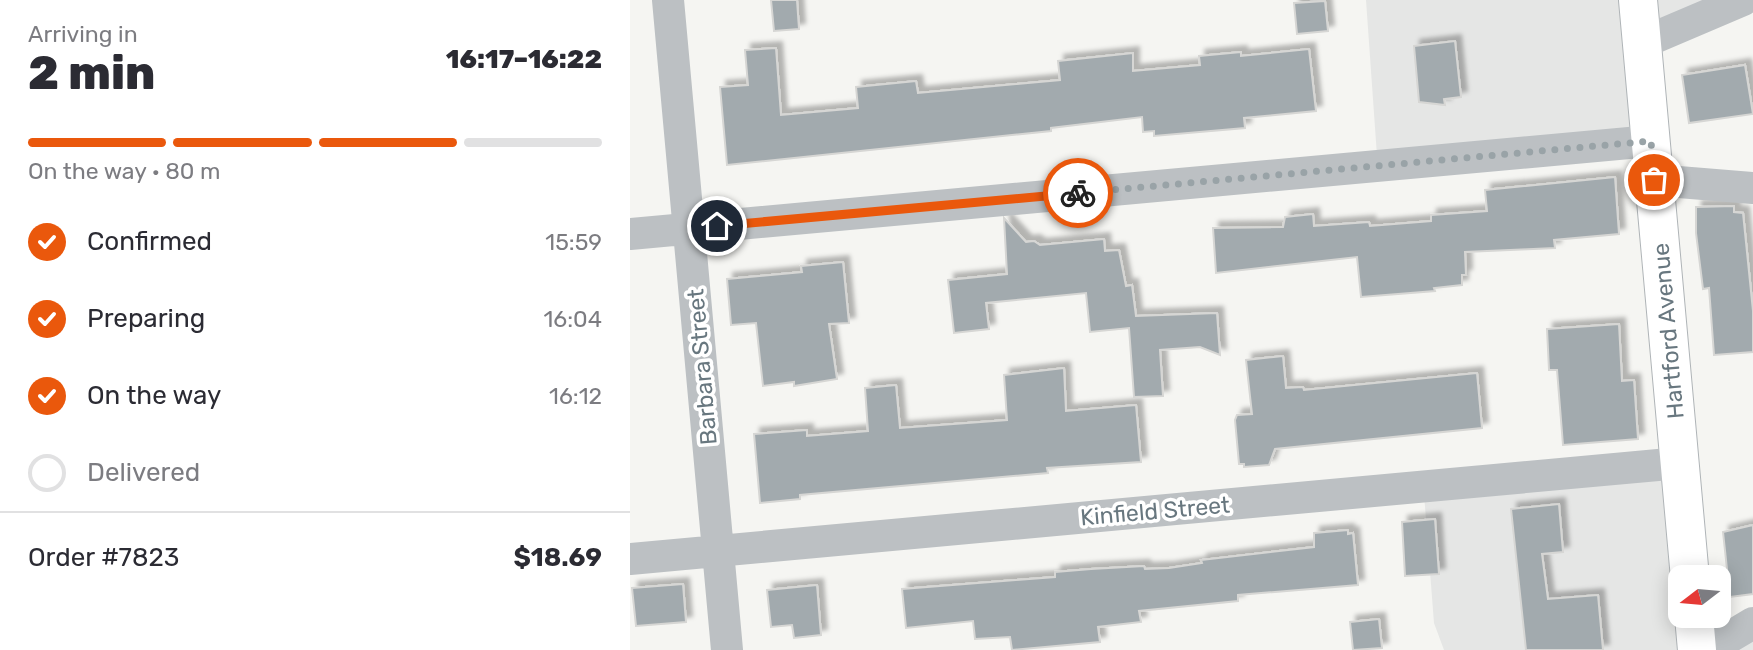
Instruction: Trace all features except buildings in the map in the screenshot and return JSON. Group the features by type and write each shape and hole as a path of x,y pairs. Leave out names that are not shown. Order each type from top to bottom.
{"main road":[{"name":"Hartford Avenue","path":"1638,0 1689,565"},
{"path":"1694,628 1696,650"}],"street":[{"name":"Barbara Street","path":"668,0 727,650"},
{"path":"1642,43 1743,0"},
{"path":"630,234 1651,141"},
{"path":"1654,180 1753,188"},
{"name":"Kinfield Street","path":"630,558 1680,463"},
{"path":"1708,650 1753,623"}],"shaded area":[{"path":"1366,0 1737,0 1656,41 1661,125 1377,156"},
{"path":"1683,464 1681,565 1668,565 1668,628 1695,628 1713,643 1753,620 1753,650 1444,650 1434,623 1424,494"}],"way so far":[{"path":"1078,193 1651,141 1654,180"}],"route":[{"path":"717,226 1078,193"}]}
